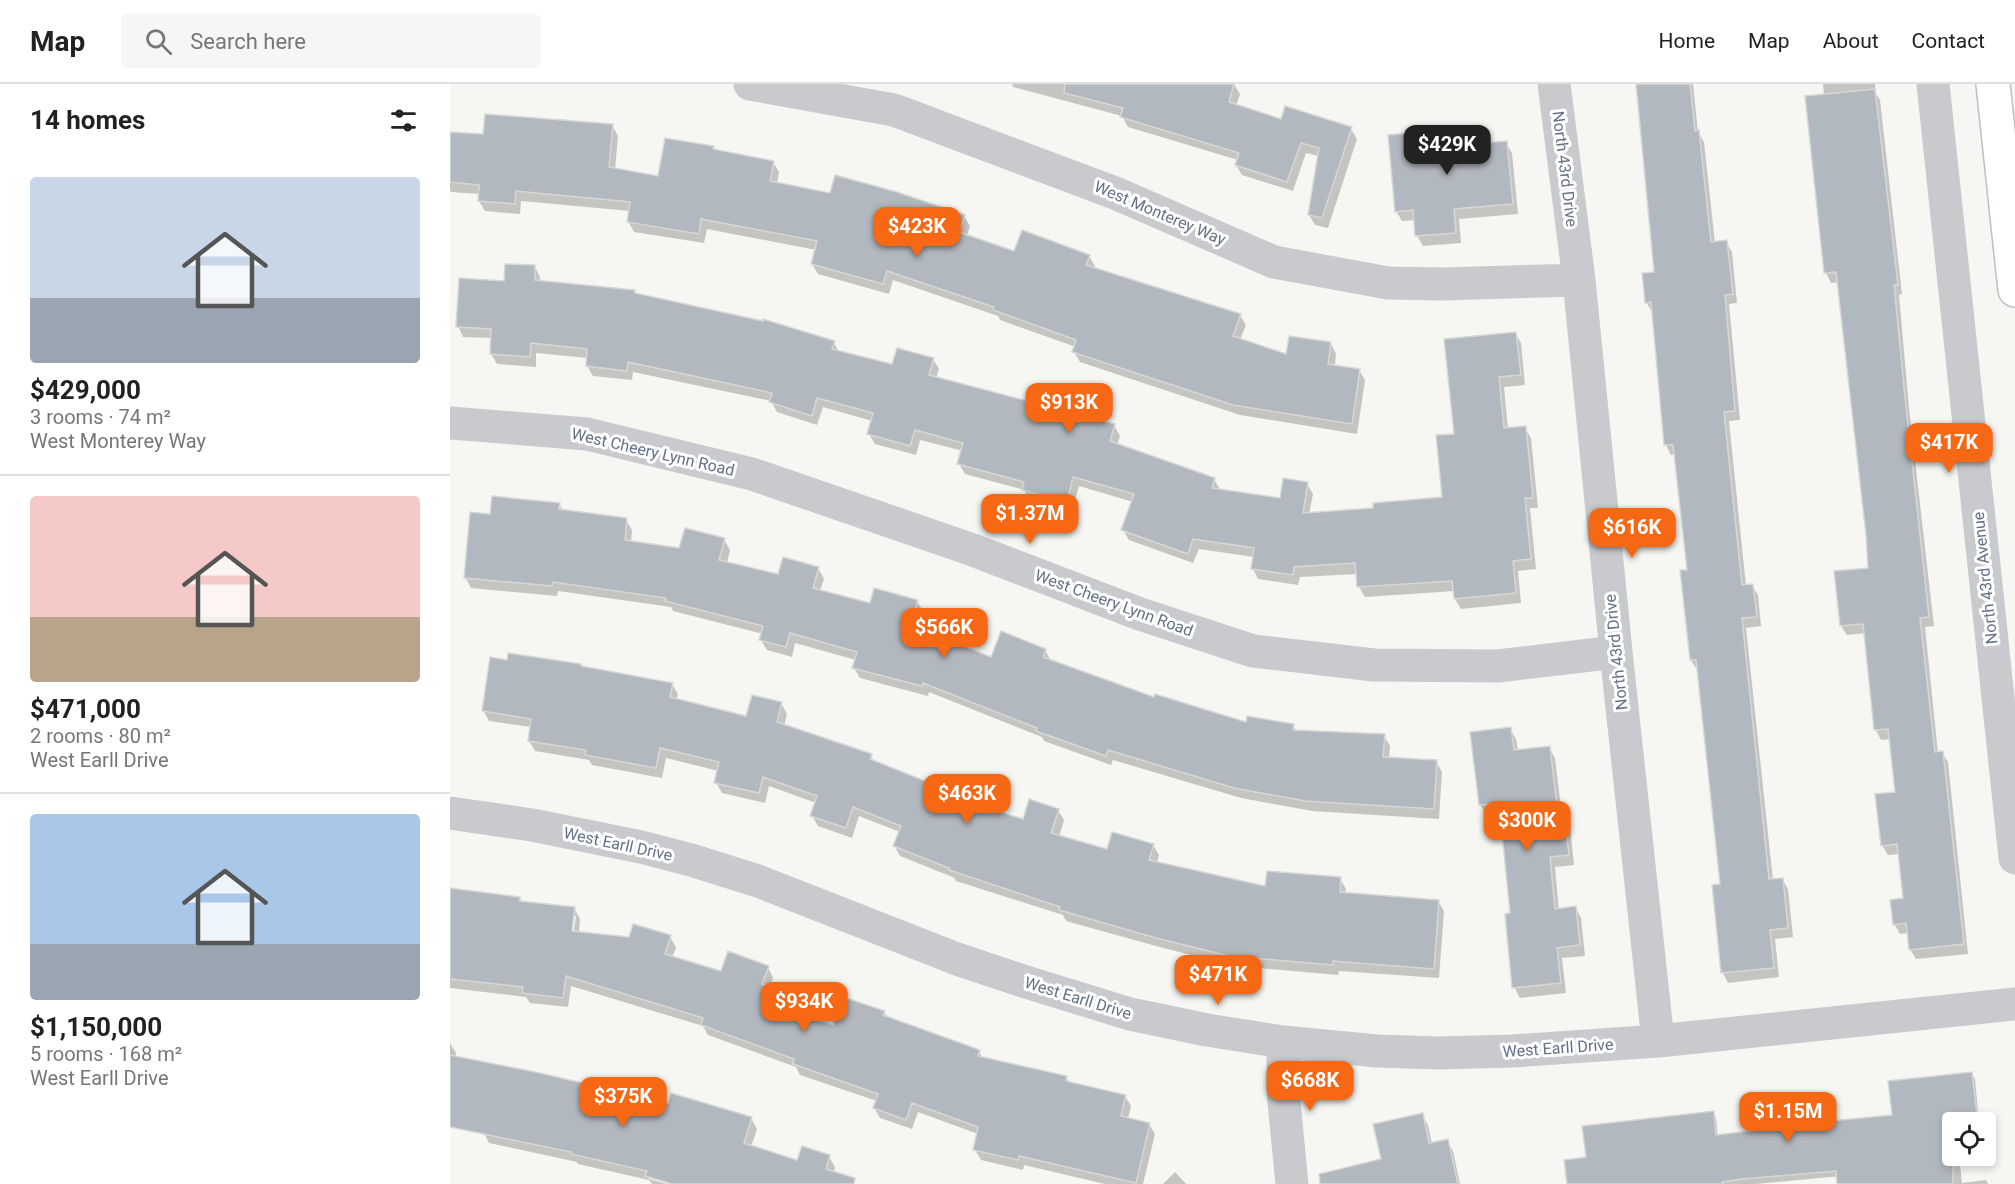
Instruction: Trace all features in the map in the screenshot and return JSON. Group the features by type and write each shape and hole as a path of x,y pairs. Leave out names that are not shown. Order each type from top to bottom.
{"main road":[{"path":"1993,84 2007,140 2015,290"}],"street":[{"name":"West Monterey Way","path":"750,84 894,110 1115,193 1274,262 1388,283 1443,284 1580,280"},
{"name":"North 43rd Drive","path":"1554,84 1580,280 1616,652 1658,1041"},
{"name":"North 43rd Avenue","path":"1933,84 2015,858"},
{"name":"West Cheery Lynn Road","path":"450,423 587,434 752,474 973,550 1140,614 1253,651 1374,664 1498,666 1616,652"},
{"name":"West Earll Drive","path":"450,813 597,838 691,860 758,881 957,959 1130,1014 1207,1030 1283,1042 1377,1051 1438,1053 1513,1051 1658,1041 2015,1004"},
{"path":"1283,1042 1283,1092 1292,1184"}],"building":[{"path":"1065,84 1234,84 1229,102 1281,119 1285,106 1352,127 1322,218 1308,215 1319,148 1301,143 1287,182 1235,165 1239,153 1120,117 1123,108 1064,93"},
{"path":"1636,84 1690,84 1695,131 1699,130 1711,242 1727,240 1733,294 1725,295 1735,411 1724,412 1742,585 1753,584 1757,617 1742,618 1769,879 1783,878 1788,928 1770,930 1774,968 1721,973 1712,885 1720,884 1696,660 1690,660 1680,570 1687,570 1673,445 1664,445 1651,302 1645,303 1642,273 1654,272"},
{"path":"1875,89 1898,285 1894,285 1929,617 1920,618 1935,752 1943,751 1964,944 1909,950 1906,923 1893,925 1890,900 1903,898 1897,844 1881,846 1875,794 1895,792 1888,729 1874,730 1863,624 1840,626 1834,571 1868,568 1866,535 1836,272 1824,273 1805,96"},
{"path":"485,114 613,124 609,167 658,176 665,138 714,146 713,149 774,161 770,181 830,193 835,175 897,192 965,215 959,232 1014,251 1022,230 1090,255 1086,265 1241,314 1233,336 1286,354 1289,336 1331,342 1328,364 1360,369 1352,424 1233,405 1072,352 1076,340 993,310 994,307 887,271 883,284 811,264 817,241 701,219 699,234 627,222 630,202 516,191 515,204 478,201 479,185 450,182 450,132 483,134"},
{"path":"1482,126 1484,143 1507,141 1513,204 1454,209 1456,233 1415,236 1413,210 1395,212 1388,135"},
{"path":"505,264 535,265 535,280 635,290 635,293 763,321 763,319 835,341 832,349 892,364 897,348 934,358 929,375 1115,424 1110,441 1215,478 1212,488 1280,498 1283,478 1308,482 1303,513 1373,508 1373,503 1442,497 1436,435 1454,434 1444,339 1516,332 1521,375 1499,377 1504,428 1526,426 1533,498 1525,498 1531,559 1513,561 1516,593 1454,599 1452,581 1357,587 1355,563 1294,567 1293,575 1251,569 1254,548 1193,539 1188,554 1121,530 1134,494 1073,477 1067,502 1022,490 1024,482 957,464 963,443 915,430 910,446 867,434 873,413 817,398 812,416 769,402 772,393 628,362 627,371 586,366 587,349 531,343 530,357 490,354 491,329 456,327 459,278 504,281"},
{"path":"492,496 560,503 559,509 627,518 625,540 679,548 685,528 725,538 719,560 778,574 783,557 819,567 813,588 870,603 874,588 918,600 912,622 938,629 936,635 991,657 1001,631 1046,649 1043,657 1154,697 1155,694 1246,722 1247,716 1294,724 1293,730 1385,734 1383,757 1437,760 1434,809 1305,801 1234,788 1108,750 1106,756 1036,731 1037,728 923,683 922,686 852,668 857,652 790,633 786,647 759,640 763,626 665,601 666,598 553,582 552,586 464,578 470,512 490,514"},
{"path":"508,653 581,664 581,666 673,683 670,697 746,716 752,695 782,702 777,722 872,754 870,759 963,796 962,800 1023,819 1029,799 1059,809 1051,833 1107,849 1112,832 1154,844 1149,860 1265,886 1267,871 1341,877 1340,892 1439,900 1434,969 1333,961 1333,965 1229,956 1156,938 1059,910 1060,907 949,870 949,868 893,846 901,826 853,807 846,828 810,816 817,796 763,777 759,793 714,783 719,762 660,748 656,768 585,755 586,750 528,741 531,719 482,711 490,657 507,660"},
{"path":"1511,727 1514,750 1550,746 1558,815 1564,814 1569,855 1550,857 1555,909 1576,906 1580,945 1557,948 1561,983 1512,988 1505,914 1510,913 1499,803 1479,805 1470,732"},
{"path":"450,888 520,897 520,901 575,907 572,931 629,937 633,924 671,935 665,954 721,971 728,951 769,966 762,984 788,994 785,1009 833,1025 843,997 885,1011 883,1015 980,1050 978,1056 1067,1076 1066,1081 1126,1095 1121,1116 1150,1123 1136,1183 1019,1156 1018,1160 973,1150 978,1127 912,1103 906,1120 873,1108 878,1094 793,1064 794,1059 701,1025 703,1018 566,976 563,998 522,993 523,987 450,979"},
{"path":"450,1055 668,1103 671,1093 752,1117 744,1143 797,1160 802,1146 830,1155 826,1169 855,1178 854,1184 672,1184 645,1176 647,1171 571,1154 571,1152 450,1127"},
{"path":"1972,1072 1977,1112 1942,1112 1942,1166 1953,1166 1953,1184 1837,1184 1836,1171 1742,1179 1722,1182 1723,1184 1567,1184 1564,1160 1586,1157 1582,1126 1714,1111 1716,1135 1766,1129 1764,1104 1807,1100 1809,1123 1892,1115 1888,1081"},
{"path":"1423,1113 1429,1143 1448,1139 1458,1184 1320,1184 1319,1174 1381,1159 1373,1124"}]}
